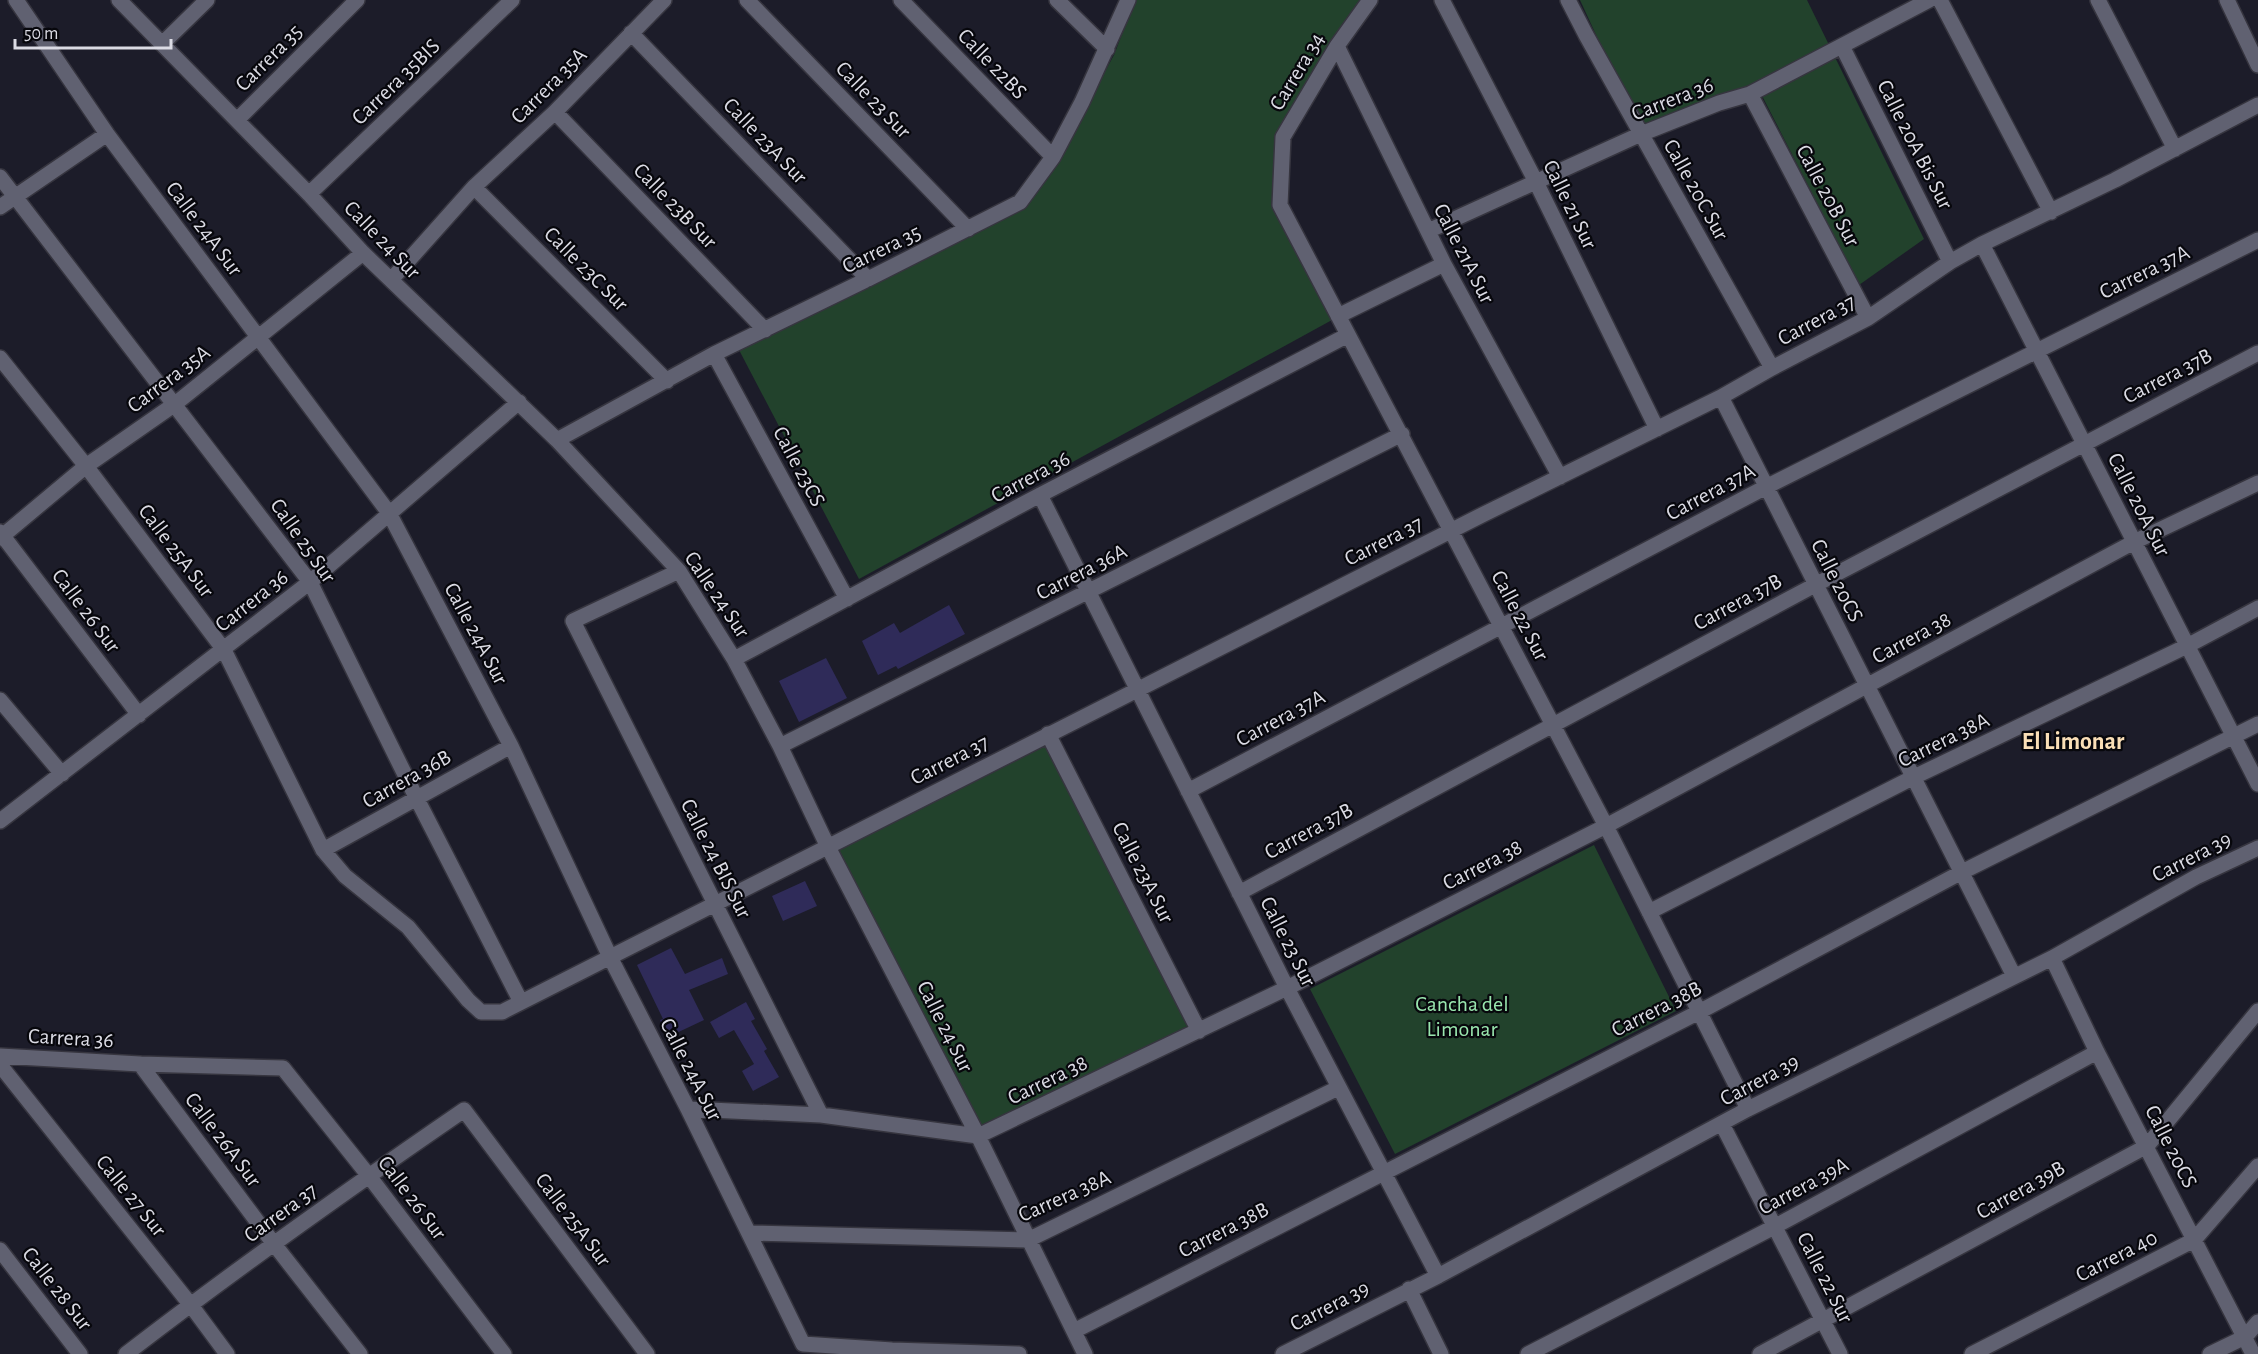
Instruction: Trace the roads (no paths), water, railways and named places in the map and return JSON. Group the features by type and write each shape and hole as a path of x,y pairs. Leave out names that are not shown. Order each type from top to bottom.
{"street":[{"name":"Calle 24A Sur","path":"16,0 107,134 389,513 511,746 610,957 688,1108 803,1344 893,1352"},
{"name":"Calle 24 Sur","path":"119,0 309,194 363,253 557,440 679,571 734,659 780,746 828,847 978,1136 1085,1354"},
{"path":"162,44 207,0"},
{"name":"Carrera 35","path":"237,120 357,0"},
{"name":"Carrera 35BIS","path":"309,194 512,0"},
{"name":"Carrera 35A","path":"391,280 474,187 555,112 664,0"},
{"name":"Calle 23 Sur","path":"747,0 968,230"},
{"name":"Calle 22BS","path":"901,0 1053,157"},
{"path":"1057,0 1107,50"},
{"name":"Carrera 35","path":"557,440 714,354 968,230 1020,202 1053,157 1107,50 1128,0"},
{"name":"Carrera 34","path":"1283,137 1336,46 1370,0"},
{"name":"Calle 21 Sur","path":"1442,0 1536,182 1657,429"},
{"name":"Calle 20C Sur","path":"1568,0 1772,368"},
{"name":"Carrera 36","path":"1428,231 1641,134 1719,103 1750,94 1929,0"},
{"path":"1940,0 2051,212"},
{"path":"2097,0 2175,149"},
{"path":"2227,0 2258,65"},
{"name":"Calle 23A Sur","path":"631,33 868,279"},
{"name":"Calle 21A Sur","path":"1336,46 1444,264 1560,477"},
{"name":"Calle 20A Bis Sur","path":"1842,46 1950,262"},
{"name":"Calle 20B Sur","path":"1750,94 1868,318"},
{"name":"Carrera 37","path":"323,850 345,876 408,927 468,1000 481,1012 502,1012 1048,734 1721,397 1868,318 1950,262 1982,244 2051,212 2258,105"},
{"name":"Calle 23B Sur","path":"555,112 765,330"},
{"path":"0,207 107,134"},
{"name":"Calle 22 Sur","path":"1283,137 1280,205 1606,826 1748,1109"},
{"name":"Calle 25 Sur","path":"0,177 310,582 521,1002"},
{"name":"Calle 23C Sur","path":"474,187 667,381"},
{"name":"Carrera 37A","path":"1188,791 1766,487 2258,240"},
{"name":"Calle 20A Sur","path":"1982,244 2258,784"},
{"name":"Carrera 35A","path":"1,535 86,466 175,404 363,253"},
{"path":"1338,316 1444,264"},
{"name":"Carrera 36","path":"734,659 1040,495 1348,335"},
{"name":"Carrera 37B","path":"1239,892 1815,585 2258,353"},
{"name":"Calle 23CS","path":"714,354 847,599"},
{"name":"Calle 25A Sur","path":"0,358 86,466 224,650 323,850"},
{"name":"Calle 20CS","path":"1721,397 2014,976"},
{"name":"Carrera 36","path":"0,821 310,582 519,402"},
{"name":"Carrera 36A","path":"780,746 1402,434"},
{"name":"Carrera 38","path":"978,1136 1287,988 1606,826 2134,542 2258,483"},
{"name":"Calle 23 Sur","path":"1040,495 1287,988 1438,1276"},
{"name":"Calle 26 Sur","path":"1,535 139,715"},
{"name":"Calle 24 BIS Sur","path":"679,571 573,621 821,1115"},
{"name":"Carrera 38A","path":"1649,912 1914,777 2187,646 2258,608"},
{"path":"0,700 62,774"},
{"name":"Carrera 38B","path":"1074,1331 1699,1012 1962,873 2258,724"},
{"name":"Calle 23A Sur","path":"1048,734 1199,1031"},
{"name":"Carrera 36B","path":"323,850 511,746"},
{"name":"Carrera 39","path":"1283,1354 1438,1276 1748,1109 2052,957 2196,877 2258,848"},
{"name":"Calle 20CS","path":"2052,957 2097,1052 2253,1354"},
{"name":"Carrera 39B","path":"1761,1354 2147,1146 2258,1011"},
{"name":"Carrera 39A","path":"1528,1354 1774,1227 2097,1052"},
{"name":"Carrera 36","path":"0,1056 140,1064 283,1068"},
{"name":"Calle 26A Sur","path":"140,1064 274,1244 360,1354"},
{"name":"Calle 27 Sur","path":"0,1065 227,1354"},
{"name":"Calle 26 Sur","path":"283,1068 369,1176 504,1354"},
{"name":"Carrera 38A","path":"749,1233 1028,1240 1338,1088"},
{"path":"688,1108 821,1115 978,1136"},
{"name":"Carrera 37","path":"126,1354 190,1304 464,1110"},
{"name":"Calle 25A Sur","path":"464,1110 647,1354"},
{"name":"Calle 22 Sur","path":"1722,1124 1840,1354"},
{"name":"Carrera 40","path":"1972,1354 2194,1240 2258,1166"},
{"name":"Calle 28 Sur","path":"0,1250 80,1354"},
{"path":"1409,1289 1441,1354"},
{"path":"2210,1354 2245,1337 2258,1322"},
{"path":"893,1352 1019,1354"}],"district":[{"name":"El Limonar","path":"2073,741"}],"park label":[{"name":"Cancha del Limonar","path":"1462,1016"}]}
